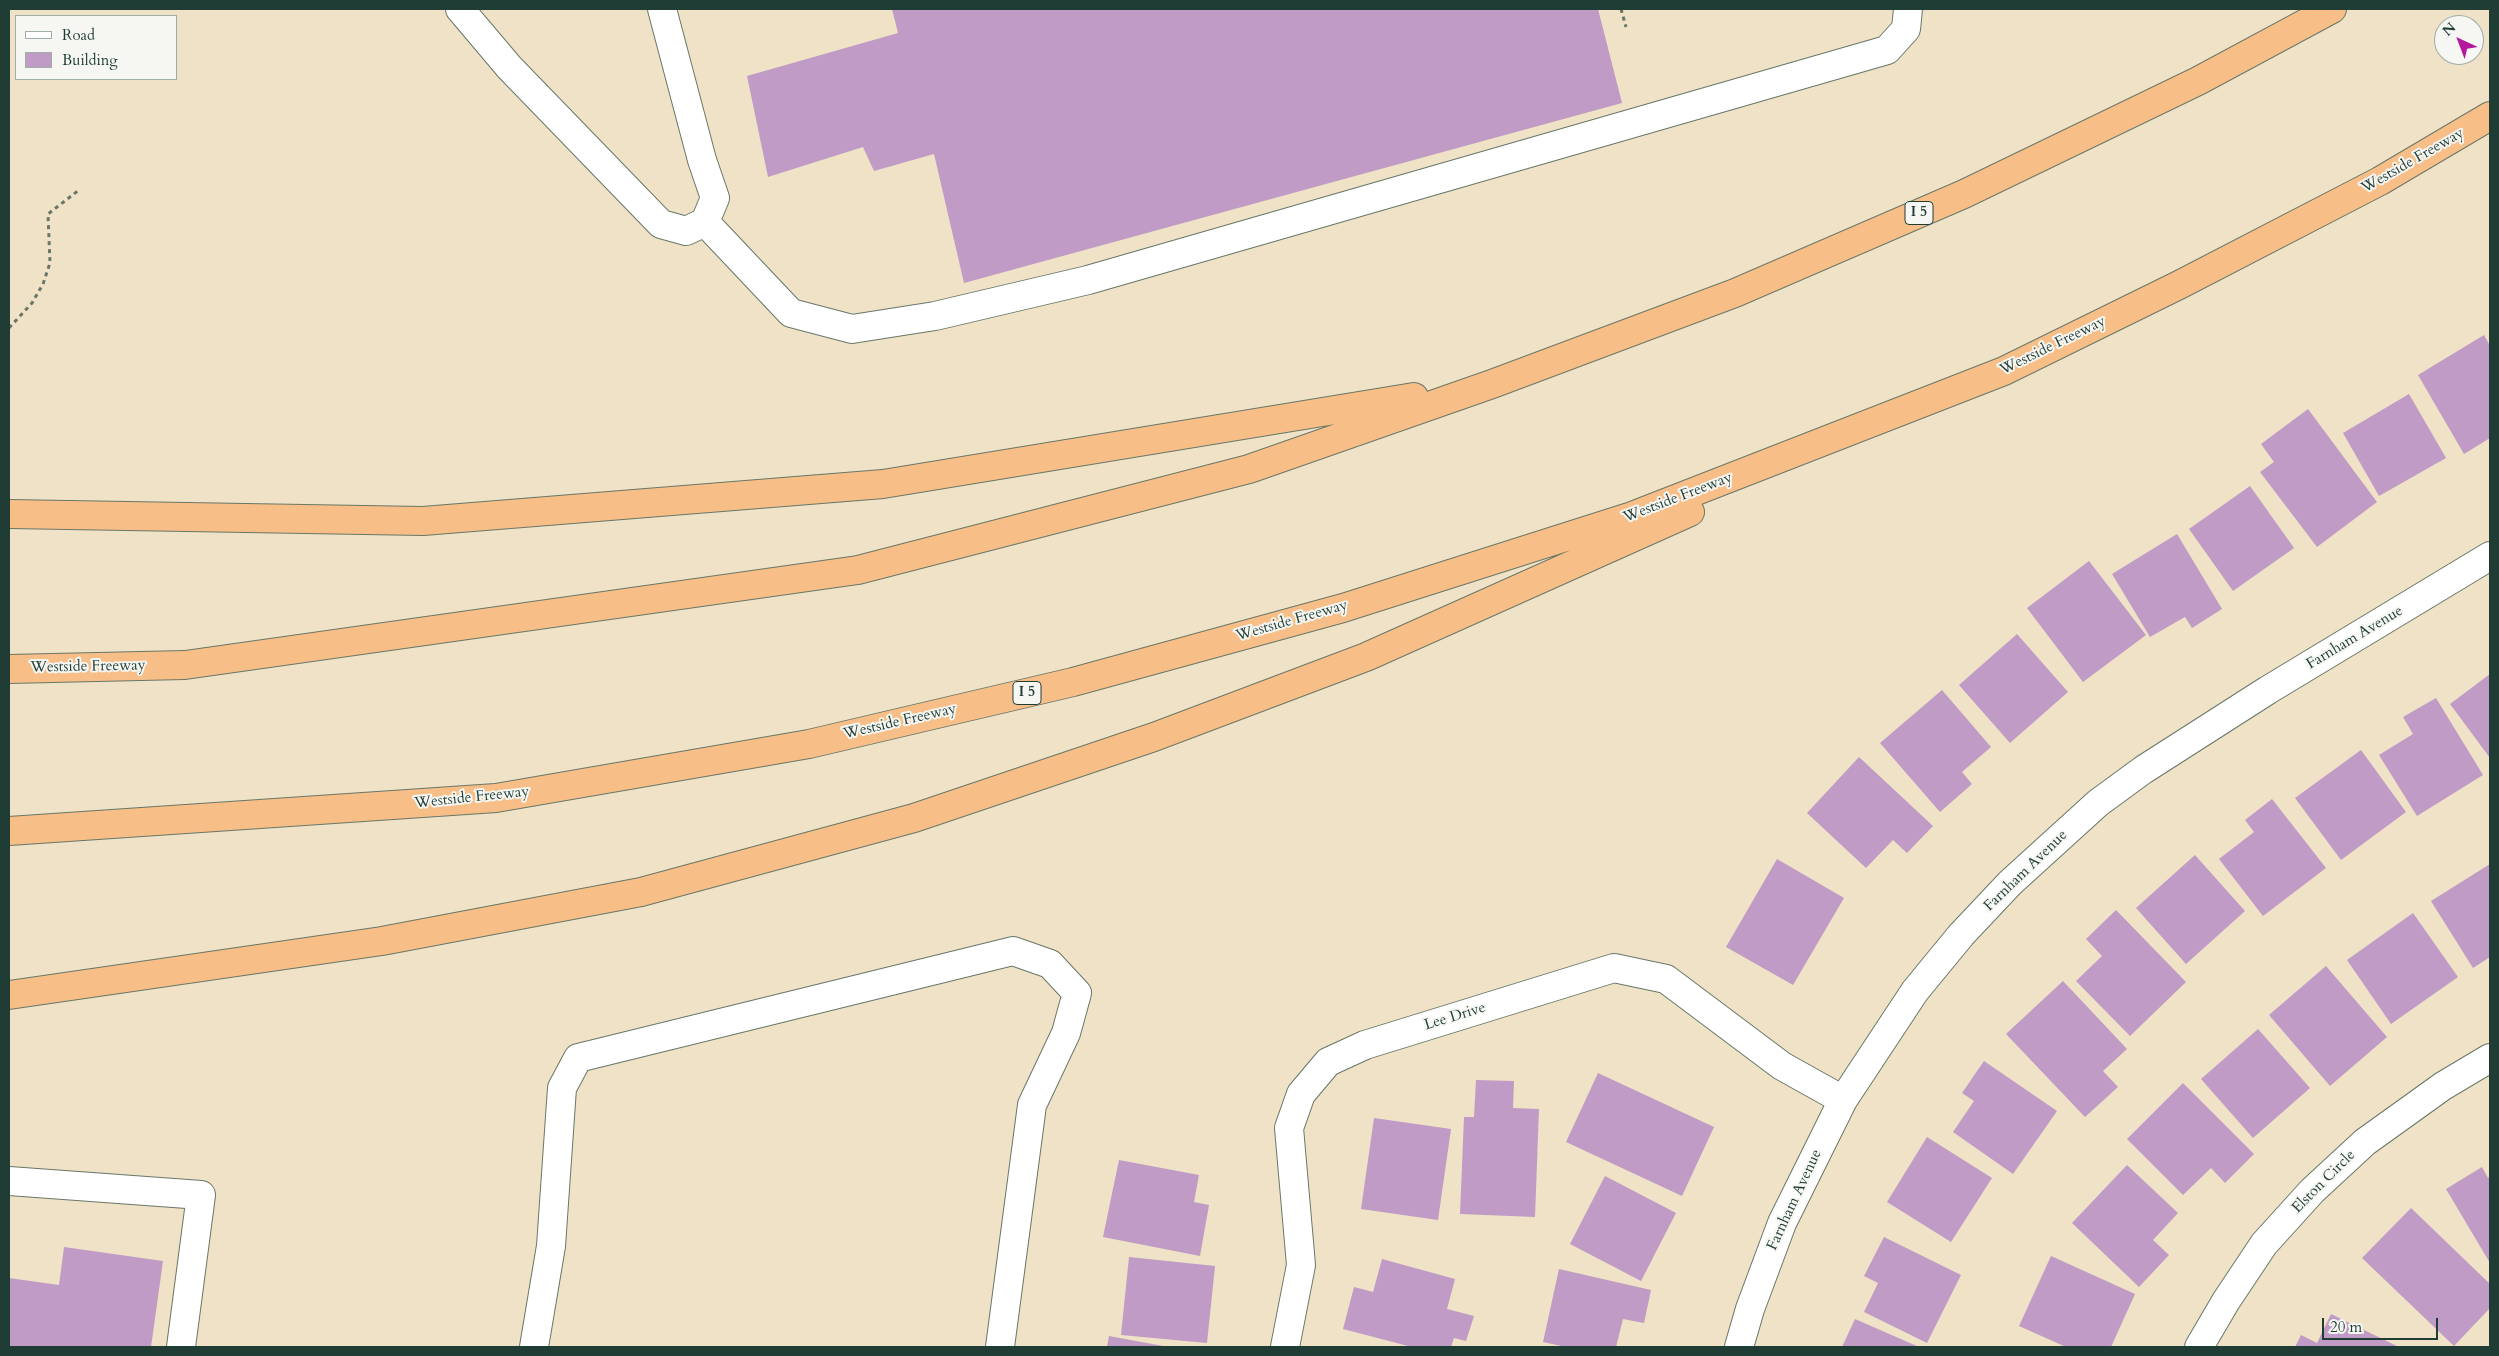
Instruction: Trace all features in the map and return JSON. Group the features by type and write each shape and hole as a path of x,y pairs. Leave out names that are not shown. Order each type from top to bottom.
{"highway":[{"name":"Westside Freeway","path":"9,669 185,665 858,570 1249,469 1492,384 1735,293 1964,194 2198,81 2332,9"},
{"name":"Westside Freeway","path":"9,831 496,798 818,742 1073,682 1343,608 1632,516 2004,371 2179,285 2380,181 2490,116"},
{"path":"9,995 382,941 632,893 914,818 1154,737 1366,658 2004,371"},
{"path":"9,514 423,521 883,484 1158,441 1492,384"}],"street":[{"path":"460,9 509,67 661,224 686,231 705,222 715,198 702,160 662,9"},
{"path":"705,222 791,313 852,329 935,316 1088,280 1887,50 1906,29 1908,9"},
{"name":"Farnham Avenue","path":"1739,1347 1750,1309 1782,1223 1843,1100 1915,991 1962,935 2010,883 2098,803 2193,736 2490,556"},
{"path":"534,1347 551,1246 562,1088 578,1058 1013,951 1050,964 1077,992 1066,1032 1032,1105 1000,1347"},
{"name":"Lee Drive","path":"1285,1347 1301,1265 1289,1128 1301,1094 1328,1062 1365,1045 1614,968 1666,979 1782,1066 1843,1100"},
{"name":"Elston Circle","path":"2199,1347 2226,1301 2264,1244 2312,1191 2365,1142 2443,1086 2490,1058"},
{"path":"9,1181 201,1195 181,1347"}],"path":[{"path":"1621,9 1626,27"},
{"path":"9,328 32,303 43,284 50,263 48,214 79,190"}],"building":[{"path":"892,9 1598,9 1622,103 964,283 934,154 874,171 863,147 768,177 747,76 898,33"},
{"path":"2484,335 2490,346 2490,438 2464,454 2418,375"},
{"path":"2409,394 2446,458 2379,496 2343,433"},
{"path":"2308,409 2377,502 2317,547 2260,472 2274,462 2261,444"},
{"path":"2250,486 2294,548 2233,591 2189,529"},
{"path":"2177,534 2222,609 2192,628 2185,617 2150,637 2112,574"},
{"path":"2089,561 2146,635 2083,682 2027,608"},
{"path":"2017,634 2068,692 2010,743 1959,685"},
{"path":"2490,674 2490,758 2450,704"},
{"path":"1942,690 1991,747 1962,772 1972,784 1940,812 1880,743"},
{"path":"2436,698 2483,775 2417,816 2379,755 2413,734 2403,717"},
{"path":"2361,750 2406,812 2341,860 2295,798"},
{"path":"1859,757 1933,826 1907,853 1893,840 1866,868 1807,813"},
{"path":"2272,799 2326,868 2263,916 2219,859 2254,832 2245,820"},
{"path":"2195,855 2245,911 2186,964 2136,908"},
{"path":"1777,859 1844,898 1793,985 1726,947"},
{"path":"2490,864 2490,957 2473,968 2431,901"},
{"path":"2116,910 2186,982 2130,1036 2076,981 2102,956 2086,939"},
{"path":"2413,913 2458,977 2391,1024 2347,960"},
{"path":"2326,966 2387,1037 2330,1086 2269,1015"},
{"path":"2063,981 2127,1049 2103,1071 2118,1087 2085,1117 2006,1034"},
{"path":"2258,1029 2310,1088 2253,1138 2201,1079"},
{"path":"1984,1061 2057,1111 2013,1174 1953,1132 1974,1101 1962,1093"},
{"path":"1598,1073 1714,1127 1682,1196 1566,1142"},
{"path":"1476,1080 1514,1081 1513,1108 1539,1109 1535,1217 1460,1214 1464,1117 1474,1117"},
{"path":"2183,1083 2254,1154 2225,1183 2211,1168 2183,1195 2127,1139"},
{"path":"1374,1118 1451,1129 1438,1220 1361,1209"},
{"path":"1927,1137 1992,1178 1951,1242 1887,1202"},
{"path":"1119,1160 1199,1175 1194,1202 1209,1205 1200,1256 1103,1237"},
{"path":"2127,1165 2178,1213 2153,1240 2169,1255 2139,1287 2072,1223"},
{"path":"2482,1167 2488,1178 2490,1176 2490,1263 2446,1189"},
{"path":"1605,1176 1676,1213 1641,1281 1570,1244"},
{"path":"2411,1208 2490,1284 2490,1308 2454,1346 2362,1258"},
{"path":"1884,1237 1961,1275 1927,1343 1864,1312 1878,1283 1864,1276"},
{"path":"64,1247 163,1261 151,1347 9,1347 9,1278 59,1285"},
{"path":"2051,1256 2135,1294 2111,1347 2066,1347 2019,1326"},
{"path":"1129,1257 1215,1266 1207,1343 1121,1335"},
{"path":"1382,1259 1455,1279 1447,1309 1474,1316 1466,1341 1454,1338 1451,1347 1412,1347 1343,1329 1354,1287 1373,1292"},
{"path":"1559,1269 1651,1290 1644,1323 1623,1319 1616,1347 1566,1347 1543,1342"},
{"path":"2331,1314 2399,1347 2295,1347 2301,1335 2317,1343"},
{"path":"1855,1319 1919,1347 1842,1347"},
{"path":"1109,1336 1163,1346 1163,1347 1107,1347"}]}
